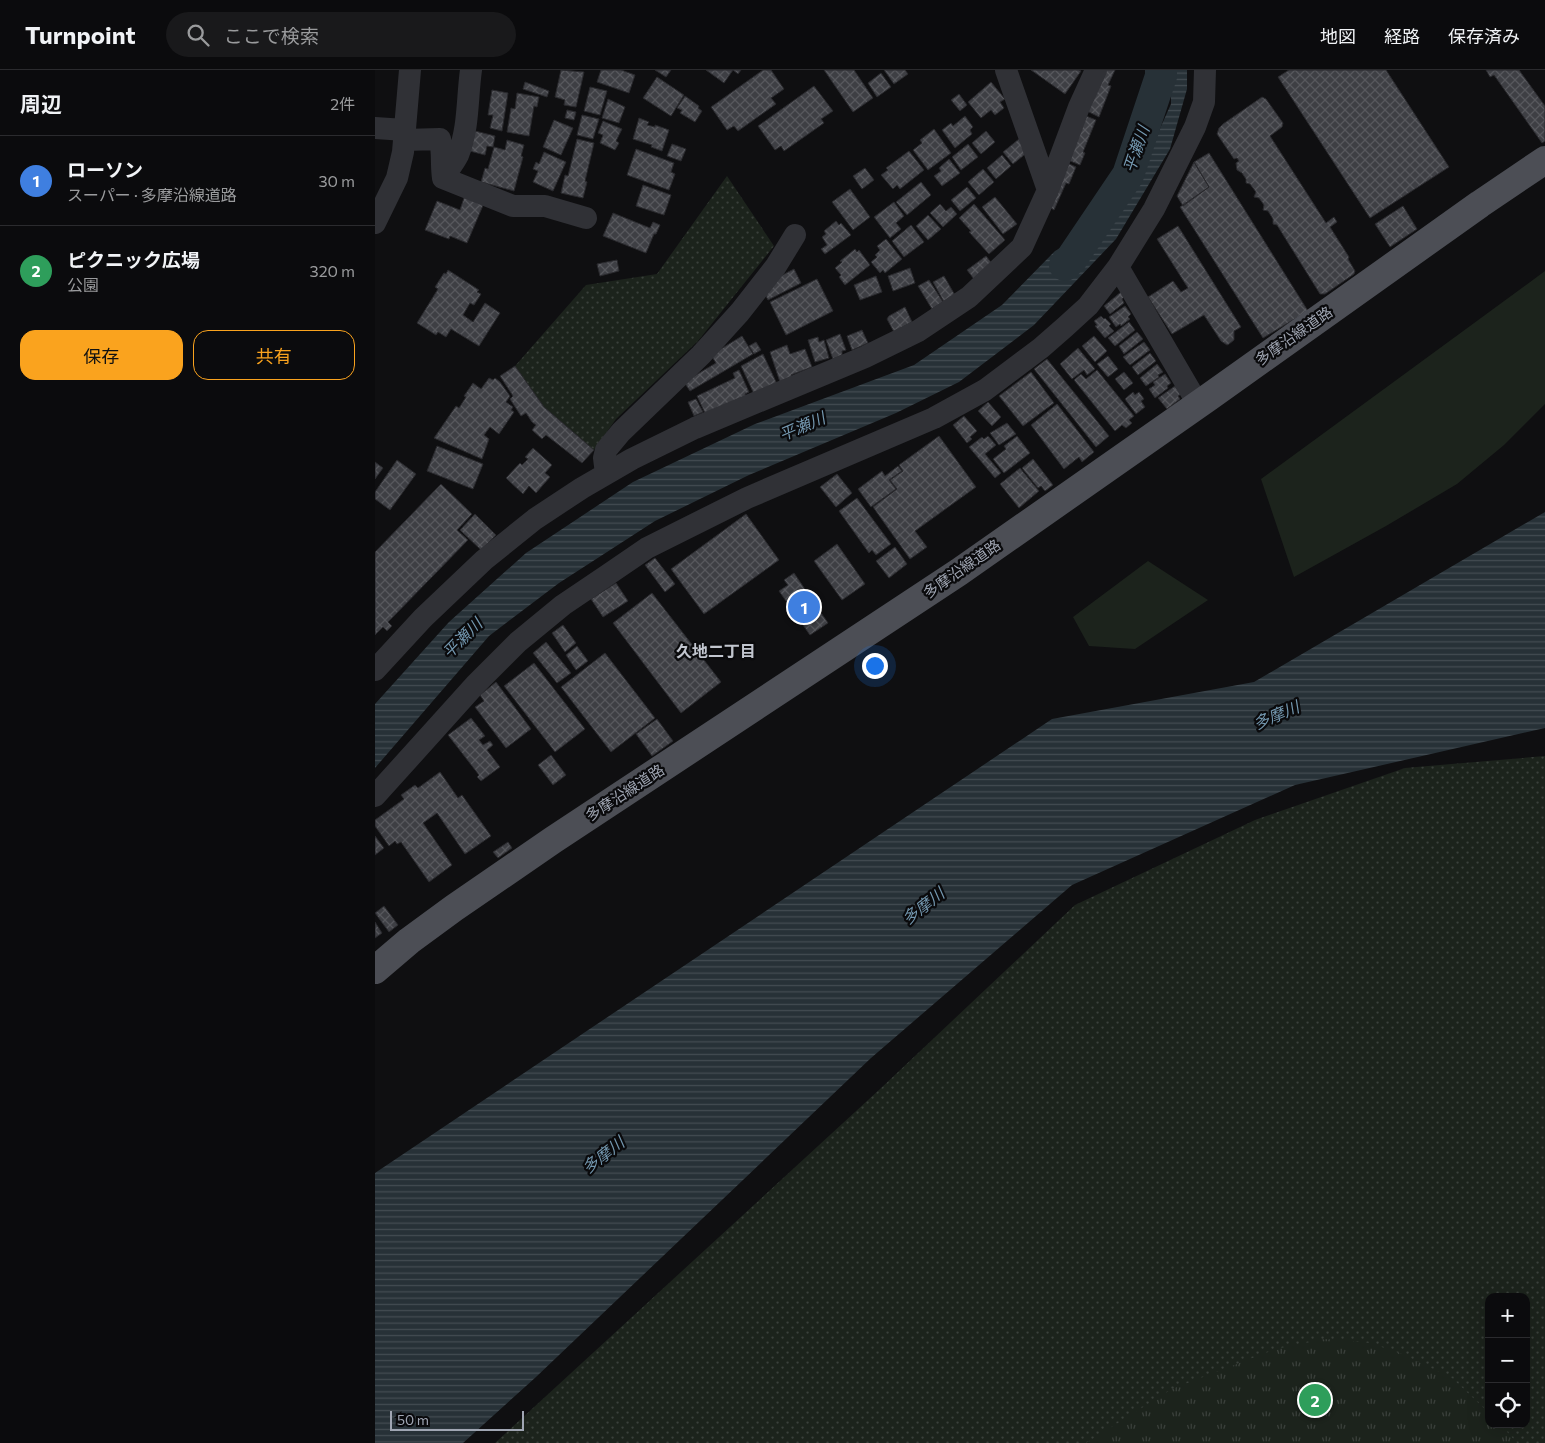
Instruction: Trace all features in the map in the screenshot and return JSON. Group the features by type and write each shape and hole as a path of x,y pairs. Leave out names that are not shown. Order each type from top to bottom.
{"main road":[{"name":"多摩沿線道路","path":"375,970 409,941 469,898 959,572 1545,160"}],"street":[{"path":"375,223 397,178 404,135 410,70"},
{"path":"443,178 457,156 464,133 471,70"},
{"path":"1006,70 1048,190"},
{"path":"375,670 423,618 484,560 535,519 582,488 631,459 695,428 865,357 918,331 969,297 1022,247 1048,190 1095,70"},
{"path":"375,796 475,685 518,642 570,601 647,548 747,498 934,418 985,390 1041,348 1088,306 1118,267 1154,209 1195,127 1204,102 1205,70"},
{"path":"375,128 404,135 440,139 443,178"},
{"path":"443,178 513,206 545,206 586,218"},
{"path":"607,474 604,458 606,450 621,432 701,355 740,312 776,266 795,234"},
{"path":"1118,267 1198,404"}],"green space":[{"path":"727,176 774,246 698,341 616,419 594,450 544,407 515,366 586,285 657,274"},
{"path":"1545,271 1545,404 1504,445 1457,484 1294,577 1261,479"},
{"path":"1148,561 1208,600 1135,649 1089,646 1073,617"},
{"path":"1545,756 1545,1443 495,1443 880,1089 1075,905 1255,820 1405,768"},
{"path":"1325,1339 1370,1343 1402,1354 1452,1378 1485,1409 1485,1428 1504,1428 1517,1443 1086,1443 1172,1389 1276,1349"}],"water":[{"path":"1168,70 1187,70 1187,89 1170,149 1116,239 1034,325 959,382 896,413 749,475 655,521 559,583 489,636 375,768 375,704 449,622 526,553 633,482 755,424 914,365 1002,305 1055,251 1103,224 1149,153 1171,104 1171,75"},
{"name":"多摩川","path":"1545,512 1545,728 1295,785 1072,885 871,1058 536,1377 463,1443 375,1443 375,1173 1052,719 1254,682"}],"building":[{"path":"561,70 584,72 576,107 564,105 565,100 555,97"},
{"path":"601,70 621,70 635,75 629,93 597,82"},
{"path":"655,70 671,70 666,77"},
{"path":"706,70 733,70 724,83"},
{"path":"733,70 741,70 738,74"},
{"path":"763,70 771,70 784,89 771,98 776,104 738,131 734,126 727,130 711,107"},
{"path":"824,70 854,70 873,98 853,112"},
{"path":"884,70 905,70 908,74 894,84"},
{"path":"1031,70 1079,70 1081,71 1065,94"},
{"path":"1106,70 1115,70 1108,85 1111,86 1099,117 1087,111"},
{"path":"1289,70 1386,70 1449,167 1370,218 1278,77"},
{"path":"1486,70 1519,70 1545,106 1545,141 1542,143 1494,75 1490,77"},
{"path":"881,73 891,87 877,97 868,83"},
{"path":"657,77 684,95 671,116 643,98"},
{"path":"525,82 549,91 547,97 523,89"},
{"path":"991,82 1005,99 1000,102 1004,108 995,115 991,110 981,118 968,102"},
{"path":"814,86 833,111 821,119 824,123 784,151 781,146 775,150 758,126"},
{"path":"590,87 607,91 600,115 584,111"},
{"path":"492,90 508,93 502,131 490,128 493,115 488,115"},
{"path":"517,93 539,97 537,107 534,106 529,136 507,132 511,108 515,109"},
{"path":"959,94 967,105 960,111 951,100"},
{"path":"685,96 699,106 698,108 702,111 695,122 680,113 682,110 677,108"},
{"path":"1262,97 1266,99 1283,123 1282,127 1270,136 1326,223 1334,217 1337,222 1330,227 1349,257 1348,259 1355,271 1354,274 1325,294 1320,294 1277,225 1273,224 1273,219 1268,211 1263,210 1264,205 1259,198 1254,197 1256,192 1250,184 1246,183 1242,173 1237,170 1236,163 1239,161 1237,158 1234,159 1217,134 1223,124"},
{"path":"608,99 625,107 619,123 602,118"},
{"path":"567,110 576,112 574,120 565,118"},
{"path":"582,115 599,119 593,139 577,135"},
{"path":"965,116 973,127 970,130 972,134 955,148 942,130 951,123 953,126"},
{"path":"1086,116 1096,120 1083,152 1085,153 1080,165 1068,160"},
{"path":"639,118 649,122 647,125 655,127 655,125 669,130 662,151 651,147 652,145 633,139"},
{"path":"554,120 573,128 561,155 543,147"},
{"path":"603,121 622,129 616,141 619,143 615,150 600,143 603,135 598,133"},
{"path":"934,129 951,153 928,170 913,150 922,143 920,140"},
{"path":"475,131 495,136 493,147 487,146 485,155 470,151"},
{"path":"986,131 995,142 981,154 972,143"},
{"path":"577,139 594,143 583,198 561,193 565,175 568,176"},
{"path":"1019,139 1029,151 1013,164 1003,152"},
{"path":"507,140 524,145 521,156 523,157 514,191 481,182 485,168 488,169 494,147 505,150"},
{"path":"672,144 686,149 681,161 667,156"},
{"path":"968,144 978,157 961,170 952,157"},
{"path":"636,149 674,163 671,172 675,174 669,190 627,175"},
{"path":"909,151 924,170 900,189 897,185 893,189 881,175 888,170 886,168"},
{"path":"544,152 566,162 553,191 533,182 538,171 533,169 536,162 539,164"},
{"path":"1209,153 1308,311 1263,338 1180,207 1209,187 1194,162"},
{"path":"1002,155 1011,166 996,179 987,168"},
{"path":"949,159 960,173 942,186 934,176 941,171 939,168"},
{"path":"1194,162 1209,187 1183,206 1177,196"},
{"path":"1067,163 1076,167 1069,184 1066,183 1054,210 1048,206"},
{"path":"865,168 874,180 862,189 853,176"},
{"path":"983,169 994,182 979,195 968,182"},
{"path":"921,182 931,195 907,215 896,202"},
{"path":"643,185 671,195 664,215 636,206"},
{"path":"967,187 976,198 960,211 951,200"},
{"path":"850,189 870,217 853,230 832,202"},
{"path":"465,195 484,203 467,243 450,236 449,239 425,230 437,201 460,210"},
{"path":"995,197 1017,224 1003,234 982,207"},
{"path":"894,202 904,216 896,223 901,229 890,238 874,217"},
{"path":"940,204 946,211 951,207 957,214 943,227 930,213"},
{"path":"974,204 1005,240 989,254 959,218"},
{"path":"1403,206 1417,229 1390,247 1375,224"},
{"path":"613,213 650,228 653,222 660,225 646,253 603,236"},
{"path":"928,215 941,229 928,240 916,226"},
{"path":"836,221 839,225 841,223 851,235 825,254 821,249 827,245 822,237 826,234 824,231"},
{"path":"911,225 924,242 904,257 892,241"},
{"path":"1178,226 1241,327 1234,331 1234,340 1227,345 1221,341 1204,315 1172,334 1148,297 1173,281 1181,292 1188,288 1157,239"},
{"path":"886,239 902,259 885,273 883,270 880,273 871,262 877,257 875,255 880,250 877,246"},
{"path":"855,249 857,252 859,250 870,265 845,285 839,277 841,275 835,268 842,262 840,261"},
{"path":"986,256 993,265 974,279 967,270"},
{"path":"617,260 619,271 600,276 597,264"},
{"path":"910,268 915,283 893,291 888,276"},
{"path":"794,269 801,283 768,300 761,286"},
{"path":"448,270 479,290 477,292 481,294 474,305 470,303 463,315 473,322 485,303 500,313 479,346 451,329 446,337 438,332 436,335 417,323 438,289 435,287"},
{"path":"876,276 882,292 860,300 854,285"},
{"path":"944,276 956,297 945,304 933,282"},
{"path":"817,279 833,311 786,335 770,302"},
{"path":"929,280 943,302 932,309 918,286"},
{"path":"1121,292 1124,297 1122,299 1124,303 1110,314 1104,306"},
{"path":"1125,306 1131,314 1128,317 1130,319 1121,326 1120,324 1116,327 1109,317"},
{"path":"905,307 912,322 894,332 887,319"},
{"path":"1101,316 1111,324 1109,326 1114,331 1105,338 1095,326 1097,325 1094,321"},
{"path":"1129,322 1135,330 1115,346 1108,338"},
{"path":"862,330 868,343 852,350 847,336"},
{"path":"1137,332 1143,339 1124,354 1119,346"},
{"path":"840,334 846,350 842,351 842,355 833,359 826,340"},
{"path":"742,336 753,354 690,391 684,382 716,363 711,355"},
{"path":"1094,336 1107,351 1095,362 1082,346"},
{"path":"818,337 819,342 824,340 829,358 815,362 808,340"},
{"path":"756,342 761,350 754,354 749,346"},
{"path":"1144,342 1150,350 1130,365 1123,357"},
{"path":"787,345 790,354 805,349 812,367 791,375 792,378 780,382 770,352"},
{"path":"1078,348 1095,369 1087,375 1084,370 1072,379 1060,364"},
{"path":"1150,353 1156,361 1138,375 1132,367"},
{"path":"763,354 777,384 754,394 741,366"},
{"path":"1108,356 1118,369 1108,377 1097,364"},
{"path":"1047,359 1109,436 1096,447 1034,369"},
{"path":"1157,364 1163,372 1146,386 1140,378"},
{"path":"515,366 544,407 594,450 582,463 546,435 542,439 532,430 536,425 526,413 521,416 510,399 513,396 500,376"},
{"path":"739,370 749,392 745,394 746,397 705,413 697,396 735,378 733,373"},
{"path":"1097,370 1134,416 1129,420 1132,423 1126,428 1122,425 1115,431 1074,380 1081,374 1086,379"},
{"path":"1031,372 1054,403 1023,426 999,396"},
{"path":"1124,372 1133,383 1124,390 1115,379"},
{"path":"1165,374 1171,383 1167,386 1168,388 1155,398 1149,389 1155,385 1153,382"},
{"path":"489,378 493,380 495,378 500,382 510,396 506,402 513,407 511,410 514,412 499,434 490,427 484,435 489,439 482,459 434,438 456,406 459,408 466,397 464,396 473,383 481,389"},
{"path":"1175,386 1181,394 1178,396 1180,399 1167,409 1158,398"},
{"path":"1133,392 1135,395 1139,392 1144,399 1141,401 1145,407 1136,414 1125,399"},
{"path":"696,399 703,412 694,416 688,402"},
{"path":"988,402 1001,417 992,426 978,411"},
{"path":"1057,404 1094,452 1082,462 1079,457 1064,469 1031,425"},
{"path":"964,416 977,431 970,437 972,439 967,443 953,425"},
{"path":"1007,423 1016,434 999,445 990,433"},
{"path":"939,436 976,487 915,531 927,547 910,559 873,507 897,489 890,480 903,471 899,465"},
{"path":"988,436 996,445 985,454 1001,473 995,478 969,447 982,437 984,439"},
{"path":"1017,436 1030,453 1004,473 993,459 1006,449 1004,446"},
{"path":"437,446 483,464 473,489 427,471"},
{"path":"533,448 552,465 545,473 550,477 536,493 529,486 523,494 506,478 520,463 522,465 528,459 525,457"},
{"path":"1033,459 1053,485 1045,491 1041,486 1038,488 1022,468"},
{"path":"397,460 416,474 390,510 375,499 375,492"},
{"path":"375,462 383,468 375,479"},
{"path":"898,466 902,471 889,480 896,489 871,507 858,489 882,471 885,476"},
{"path":"1020,468 1039,491 1019,508 1000,484"},
{"path":"837,474 852,493 836,507 820,487"},
{"path":"441,484 472,514 457,530 468,540 388,622 392,626 387,631 383,627 375,635 375,552"},
{"path":"857,498 891,544 876,555 872,550 869,553 839,511"},
{"path":"475,514 496,535 481,550 460,530"},
{"path":"746,514 779,560 704,614 671,569"},
{"path":"837,544 865,584 842,600 814,561"},
{"path":"895,547 907,564 889,578 876,561"},
{"path":"655,558 675,584 665,592 645,565"},
{"path":"794,573 828,623 810,635 779,591 788,585 784,580"},
{"path":"616,583 628,601 603,617 591,599"},
{"path":"652,593 721,682 681,713 613,623"},
{"path":"563,625 576,643 565,652 552,633"},
{"path":"546,642 571,673 557,683 533,653"},
{"path":"577,646 588,661 576,670 566,655"},
{"path":"605,653 655,718 611,752 561,687"},
{"path":"534,663 585,729 555,752 504,686"},
{"path":"496,682 531,729 506,748 475,707 484,701 480,695"},
{"path":"471,718 485,736 479,740 483,745 490,741 493,745 487,750 500,767 481,781 477,777 479,775 448,735"},
{"path":"657,719 673,741 652,756 636,734"},
{"path":"551,755 566,775 553,785 538,765"},
{"path":"440,772 458,798 462,795 491,836 465,854 437,813 423,823 452,865 429,882 401,842 397,844 395,841 389,846 375,826 375,820 404,799 401,795 415,785 418,788"},
{"path":"375,836 384,848 375,855"},
{"path":"508,842 512,848 498,858 493,852"},
{"path":"384,906 398,925 389,932 375,913"},
{"path":"375,922 382,933 375,938"}],"waterway":[{"name":"平瀬川","path":"1065,265 1072,258 1128,175 1161,76 1161,70"}],"place":[{"name":"ローソン","path":"804,607"},
{"name":"ピクニック広場","path":"1315,1400"}],"district":[{"name":"久地二丁目","path":"716,651"}]}
